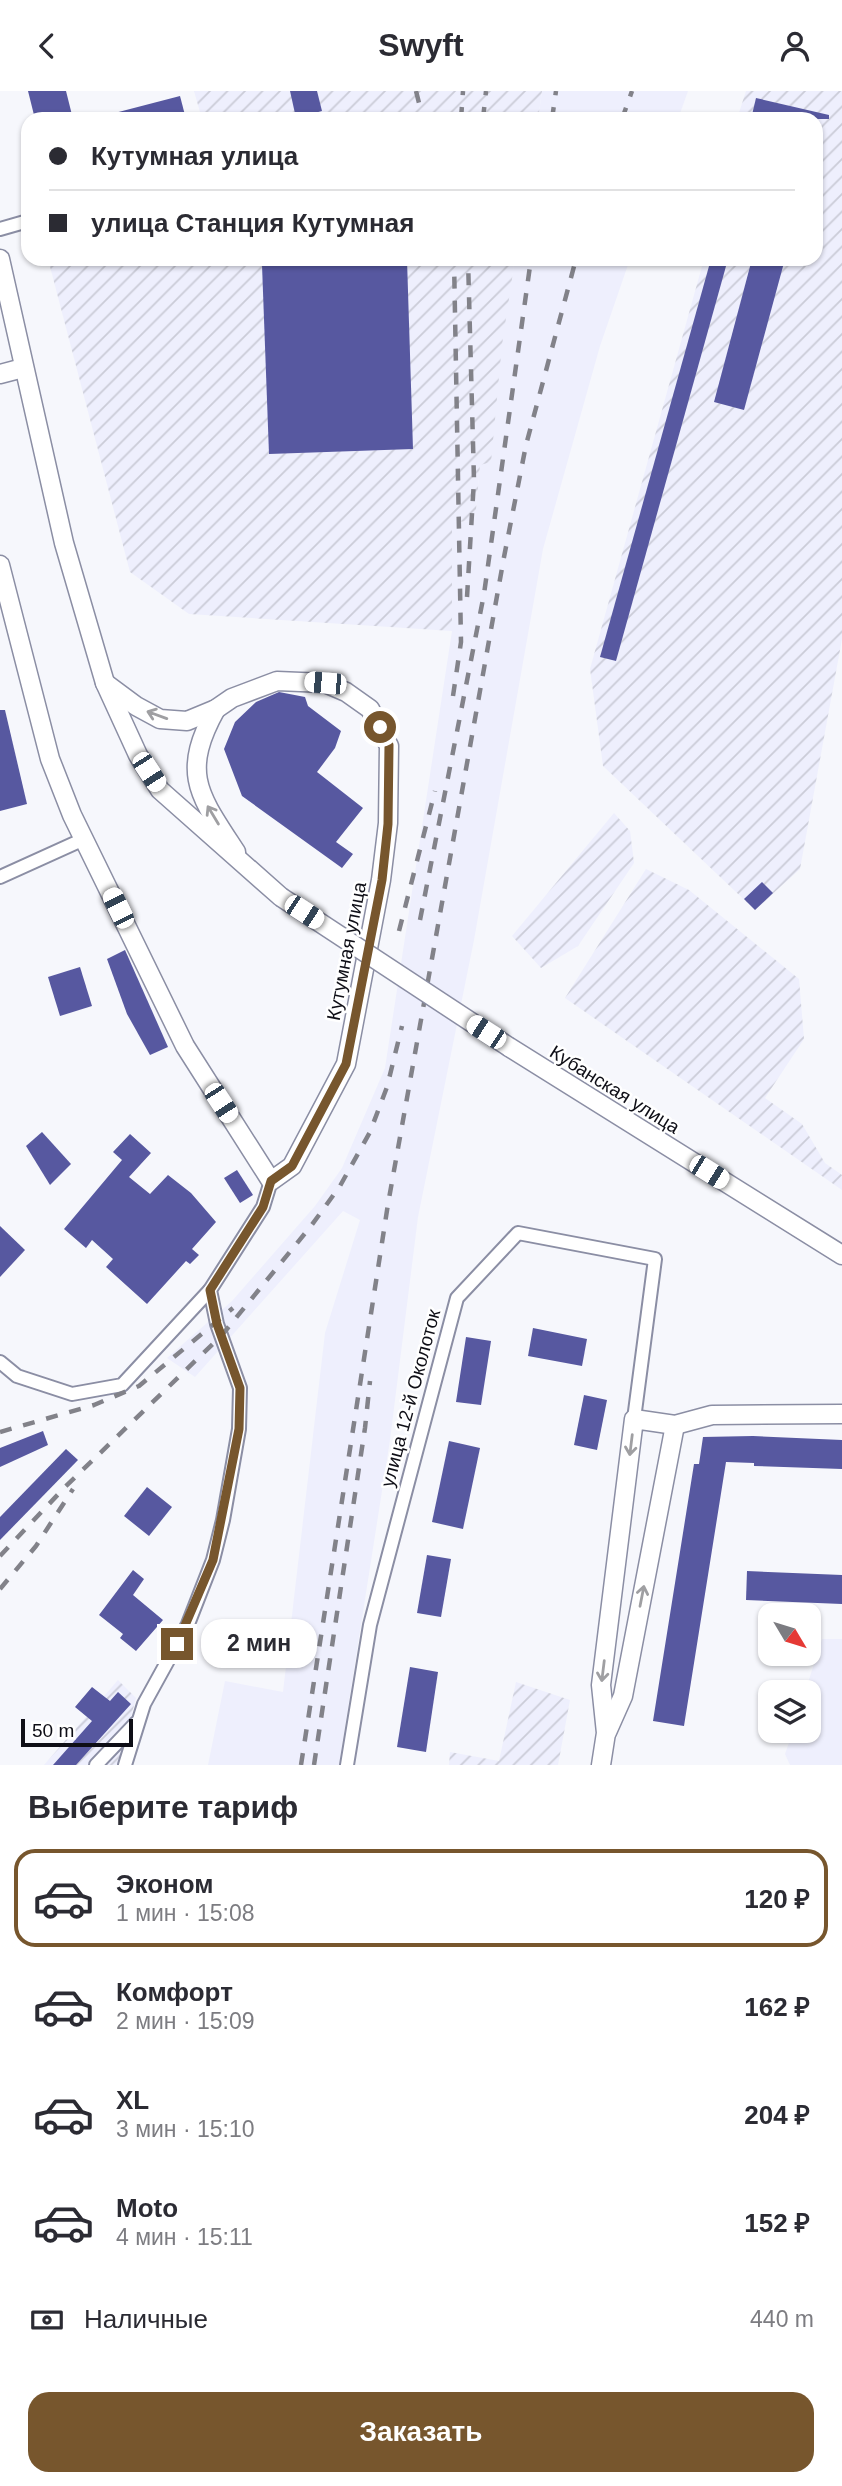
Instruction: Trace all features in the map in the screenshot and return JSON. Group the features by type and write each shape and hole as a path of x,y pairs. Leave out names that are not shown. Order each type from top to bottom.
{"main road":[{"path":"0,259 64,543 105,683 138,755 160,790 250,872"},
{"path":"0,374 23,368"},
{"path":"0,565 4,608 50,759 84,839 185,1046 271,1181"},
{"name":"Кутумная улица","path":"216,709 232,698 277,681 325,683 346,692 370,709 389,745 388,824 382,880 346,1064 292,1166 271,1181"},
{"path":"105,683 136,706 160,719 187,722 216,709"},
{"path":"216,709 200,738 196,773 204,801 250,872"},
{"name":"Кубанская улица","path":"250,872 281,897 509,1047 842,1255"},
{"path":"601,1765 606,1733 601,1685 634,1419 675,1425 712,1415 842,1413"},
{"path":"606,1733 623,1696 675,1425"}],"street":[{"path":"0,229 21,223"},
{"path":"0,877 84,839"},
{"path":"0,1362 16,1376 72,1394 122,1385 210,1290 263,1207 271,1181"},
{"name":"улица 12-й Околоток","path":"348,1765 370,1625 457,1298 518,1233 655,1259 634,1419"},
{"path":"125,1765 144,1704 188,1624 213,1560 239,1429 240,1388 217,1324 210,1290"},
{"path":"96,1765 139,1720"}],"shaded area":[{"path":"194,91 542,91 539,112 200,112"},
{"path":"542,91 688,91 680,112 539,112"},
{"path":"746,91 842,91 842,639 800,869 755,910 603,766 590,669 702,266 823,266 823,112 739,112"},
{"path":"50,266 514,266 502,345 491,462 480,465 475,521 452,522 452,631 189,614 130,572"},
{"path":"514,266 628,266 600,346 543,549 474,940 418,1217 390,1440 339,1765 208,1765 225,1681 283,1692 325,1333 360,1220 343,1211 195,1377 167,1358 232,1301 315,1206 342,1168 385,1068 452,631 452,522 475,521 480,465"},
{"path":"614,813 630,831 634,863 578,946 541,968 512,936"},
{"path":"646,869 689,890 799,979 804,1039 765,1098 802,1124 825,1163 842,1175 842,1190 565,998"},
{"path":"822,1639 842,1639 842,1765 790,1765 785,1754 789,1743 821,1743 821,1680 809,1680 813,1666 821,1666"},
{"path":"118,1680 136,1698 118,1765 44,1765"},
{"path":"516,1682 570,1700 558,1765 449,1765 450,1752 499,1761"}],"building":[{"path":"28,91 66,91 71,112 33,112"},
{"path":"290,91 317,91 322,111 295,112"},
{"path":"180,96 184,112 119,112"},
{"path":"756,98 816,112 753,112"},
{"path":"262,266 407,266 413,449 269,454"},
{"path":"709,266 726,266 616,661 600,657"},
{"path":"750,266 783,266 744,410 714,402"},
{"path":"279,692 305,697 308,706 341,731 335,748 317,772 363,808 336,842 353,854 342,868 242,796 224,749 235,722 256,702"},
{"path":"0,710 5,710 27,804 0,811"},
{"path":"762,882 773,893 755,910 744,899"},
{"path":"125,950 168,1047 150,1055 127,1014 107,959"},
{"path":"80,967 92,1006 60,1016 48,977"},
{"path":"42,1132 71,1164 50,1185 26,1146"},
{"path":"130,1134 151,1153 129,1177 150,1194 168,1175 191,1193 216,1222 192,1249 199,1255 190,1264 186,1261 147,1304 106,1267 113,1259 92,1240 86,1248 64,1229 122,1160 113,1152"},
{"path":"237,1170 253,1195 240,1203 224,1178"},
{"path":"0,1226 25,1250 0,1277"},
{"path":"533,1328 587,1339 582,1366 528,1356"},
{"path":"466,1337 491,1341 481,1405 456,1402"},
{"path":"584,1395 607,1400 597,1450 574,1445"},
{"path":"43,1431 48,1445 0,1467 0,1448"},
{"path":"703,1437 842,1440 842,1469 754,1466 754,1463 726,1462 684,1726 653,1721 694,1464 699,1464"},
{"path":"449,1441 480,1448 463,1529 432,1522"},
{"path":"66,1449 78,1460 0,1540 0,1517"},
{"path":"147,1487 172,1507 149,1536 124,1516"},
{"path":"427,1555 451,1559 441,1617 417,1613"},
{"path":"133,1570 144,1579 133,1595 163,1620 136,1651 120,1638 123,1634 99,1615"},
{"path":"747,1571 842,1575 842,1604 746,1600"},
{"path":"410,1667 438,1672 426,1752 397,1747"},
{"path":"92,1687 110,1701 118,1692 131,1704 76,1765 53,1765 92,1721 75,1707"}],"railway":[{"path":"416,91 421,112"},
{"path":"462,112 463,91"},
{"path":"484,112 486,91"},
{"path":"553,112 556,91"},
{"path":"624,112 632,91"},
{"path":"453,696 461,642 454,266"},
{"path":"467,597 474,480 468,266"},
{"path":"420,920 484,594 530,266"},
{"path":"301,1765 388,1204 504,557 526,445 574,266"},
{"path":"399,931 435,791"},
{"path":"0,1556 65,1487 222,1335 311,1226 340,1186 370,1132 387,1087 402,1026"},
{"path":"0,1432 94,1405 139,1386 233,1308"},
{"path":"314,1765 370,1381"},
{"path":"0,1589 36,1546 73,1489"}],"route":[{"path":"177,1644 188,1624 213,1560 239,1429 240,1388 234,1363 217,1324 210,1290 263,1207 271,1181 292,1166 346,1064 382,880 388,824 389,745 380,727"}]}
